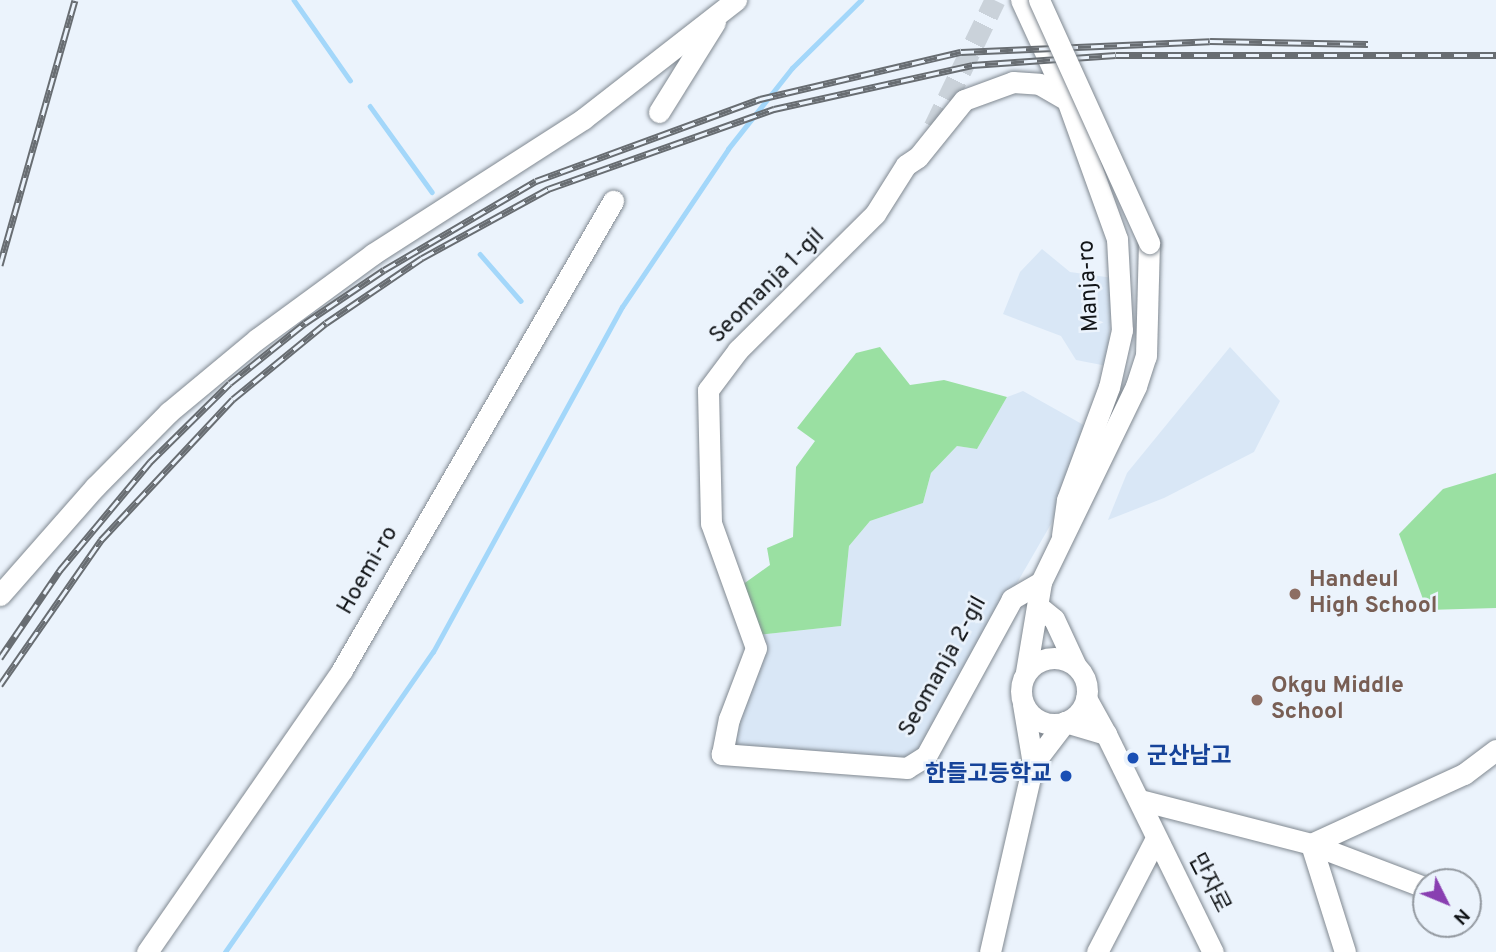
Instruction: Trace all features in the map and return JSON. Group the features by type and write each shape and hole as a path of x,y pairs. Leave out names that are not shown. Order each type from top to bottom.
{"street":[{"name":"Manja-ro","path":"1021,0 1067,100 1117,239 1122,330 1109,387 1067,500 1062,536"},
{"name":"Manja-ro","path":"1026,672 1040,607 1041,582 1136,386 1146,356 1149,243 1039,0"},
{"path":"659,112 730,4"},
{"path":"0,595 94,487 169,412 257,339 373,254 583,119 730,4"},
{"name":"Seomanja 1-gil","path":"722,754 729,719 756,648 711,523 708,390 738,350 875,214 906,165 918,157 964,100 1013,82 1039,83 1067,100"},
{"name":"Seomanja 1-gil","path":"918,157 934,127"},
{"name":"Hoemi-ro","path":"147,952 342,670 613,201"},
{"name":"Seomanja 2-gil","path":"722,754 907,768 926,756 1012,599 1041,582"},
{"path":"1033,764 1065,722 1079,714 1086,698 1087,683 1054,619 1040,607"},
{"path":"990,952 1033,764 1021,682 1026,672 1044,659 1065,659 1075,664"},
{"path":"1086,698 1140,800 1155,840 1097,952"},
{"path":"1023,704 1038,720 1065,722 1106,734"},
{"path":"1311,844 1464,774 1496,750"},
{"path":"1140,800 1311,844 1412,882"},
{"name":"만자로","path":"1155,840 1213,952"},
{"path":"1311,844 1345,952"}],"shaded area":[{"path":"1042,249 1070,272 1113,278 1107,366 1076,360 1061,336 1003,314 1020,272"},
{"path":"1230,347 1280,401 1254,452 1164,498 1108,520 1127,473"},
{"path":"1023,391 1089,428 1051,524 922,748 907,763 722,754 757,635 841,626 849,546 870,521 923,503 931,473 957,446 977,449 1007,397"}],"green space":[{"path":"880,347 910,385 944,380 1007,397 977,449 957,446 931,473 923,503 870,521 849,546 841,626 757,635 742,585 770,565 767,548 793,537 796,467 815,441 797,428 856,353"},
{"path":"1496,473 1496,608 1427,610 1399,534 1443,489"}],"waterway":[{"path":"294,0 350,80"},
{"path":"225,952 433,652 622,307 728,149 792,68 861,0"},
{"path":"370,106 432,192"},
{"path":"480,254 521,301"}],"tunnel":[{"path":"934,127 995,0"}],"railway":[{"path":"0,265 75,0"},
{"path":"0,658 60,570 150,462 230,383 305,323 384,270 536,181 760,99 961,52 1210,41 1368,44"},
{"path":"0,685 101,540 233,399 326,323 422,258 548,189 774,109 972,65 1116,55 1496,55"}],"place":[{"name":"Handeul High School","path":"1295,594"},
{"name":"Okgu Middle School","path":"1257,700"},
{"name":"군산남고","path":"1133,758"},
{"name":"한들고등학교","path":"1066,776"}]}
